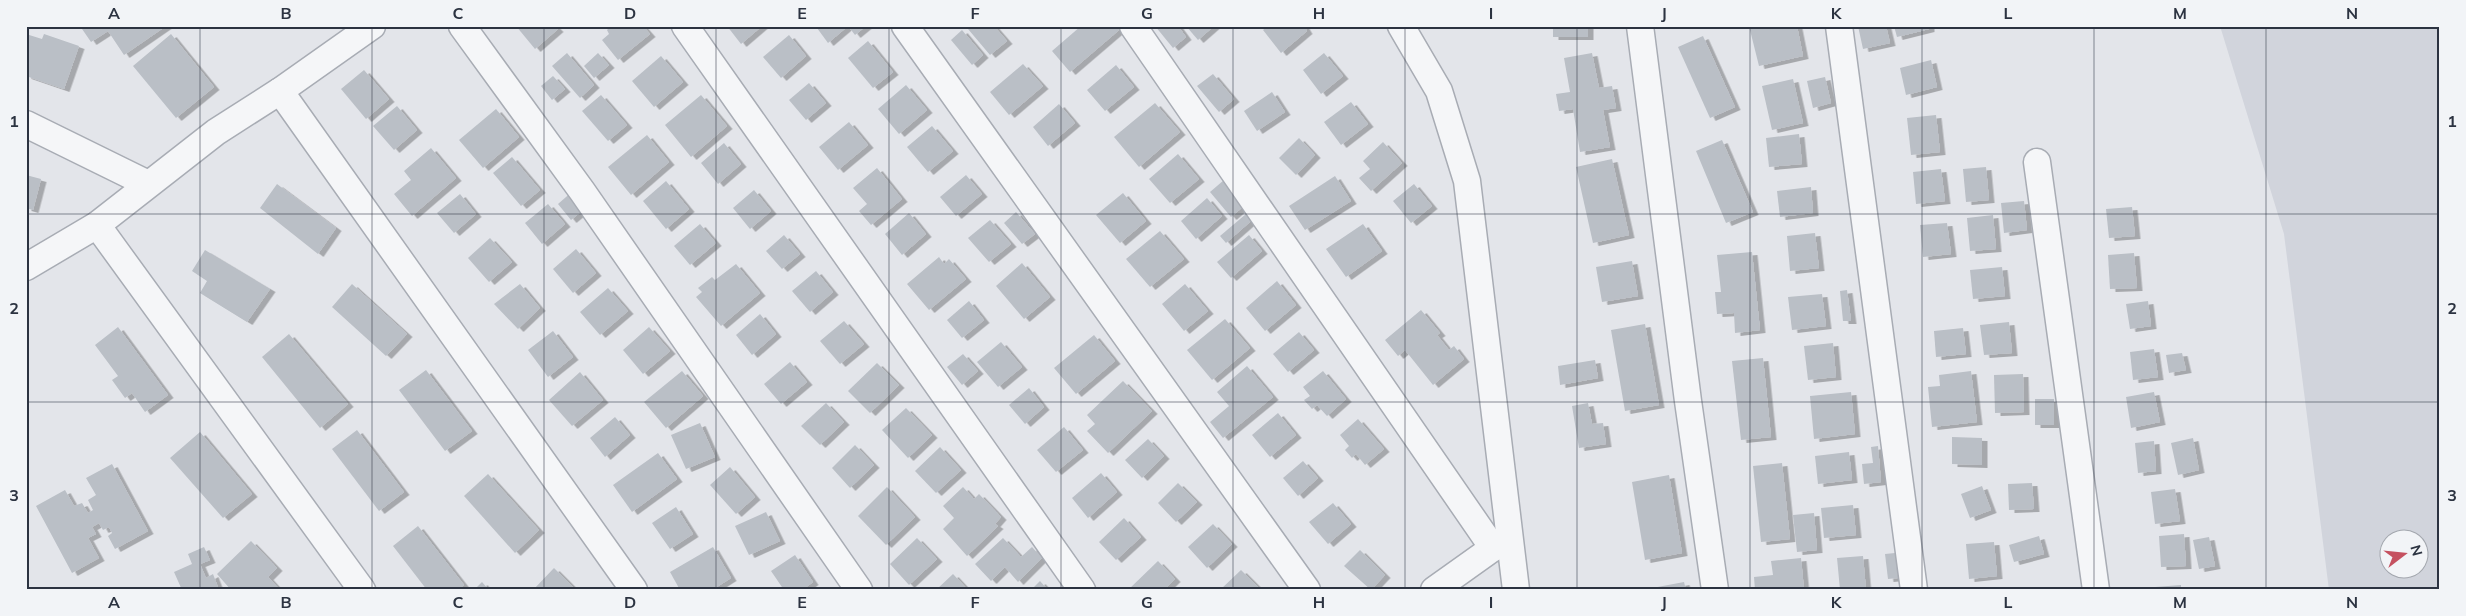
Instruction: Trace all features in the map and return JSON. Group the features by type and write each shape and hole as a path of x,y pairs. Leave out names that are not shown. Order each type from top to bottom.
{"street":[{"path":"26,267 97,225 216,132 280,91 372,26"},
{"path":"462,26 582,191 859,590"},
{"path":"685,26 1082,590"},
{"path":"906,26 1307,590"},
{"path":"1133,26 1501,542"},
{"path":"1401,26 1439,91 1467,181 1501,542 1516,590"},
{"path":"1640,26 1688,401 1715,590"},
{"path":"1839,26 1914,590"},
{"path":"280,91 634,590"},
{"path":"26,124 148,184"},
{"path":"2036,162 2096,590"},
{"path":"97,225 362,590"},
{"path":"1434,590 1501,542"}],"shaded area":[{"path":"2220,26 2440,26 2440,590 2329,590 2284,234"}],"building":[{"path":"80,26 166,26 124,55 108,31 91,42"},
{"path":"516,26 555,26 558,29 535,49"},
{"path":"611,26 643,26 650,34 618,60 602,40 609,34 607,30"},
{"path":"727,26 762,26 741,44"},
{"path":"819,26 848,26 828,43 817,28"},
{"path":"848,26 866,26 855,35"},
{"path":"971,26 994,26 1007,41 990,55 968,29"},
{"path":"1081,26 1116,26 1119,30 1070,72 1052,51"},
{"path":"1155,26 1178,26 1186,37 1173,48"},
{"path":"1186,26 1214,26 1198,40"},
{"path":"1268,26 1304,26 1307,31 1281,53 1263,30"},
{"path":"1553,26 1588,26 1588,37 1553,37"},
{"path":"1749,26 1797,26 1803,56 1759,66"},
{"path":"1858,26 1886,26 1890,43 1863,49"},
{"path":"1894,26 1929,26 1929,29 1897,37"},
{"path":"962,30 983,55 972,65 951,40"},
{"path":"26,34 42,39 44,34 79,46 64,89 26,76"},
{"path":"171,34 214,87 176,118 133,66"},
{"path":"789,35 806,56 781,78 763,57"},
{"path":"1703,36 1735,107 1710,118 1678,47"},
{"path":"868,41 893,72 873,88 848,58"},
{"path":"567,53 594,85 580,98 552,66"},
{"path":"598,53 609,65 594,78 584,66"},
{"path":"1324,53 1343,76 1321,94 1303,70"},
{"path":"1592,53 1599,88 1612,86 1616,108 1603,110 1610,147 1580,152 1573,109 1559,111 1556,94 1570,92 1564,58"},
{"path":"661,56 683,82 654,107 632,81"},
{"path":"1931,60 1937,87 1906,95 1900,68"},
{"path":"1023,64 1043,86 1009,115 990,92"},
{"path":"1116,65 1134,87 1105,111 1087,90"},
{"path":"364,70 389,99 366,119 341,89"},
{"path":"1213,74 1234,99 1219,112 1197,86"},
{"path":"553,76 565,89 552,100 541,86"},
{"path":"1825,77 1831,103 1813,108 1807,81"},
{"path":"1793,79 1803,123 1772,130 1762,86"},
{"path":"809,83 826,103 806,120 789,100"},
{"path":"906,85 927,110 899,134 878,109"},
{"path":"1272,92 1285,112 1257,131 1244,111"},
{"path":"601,95 627,125 608,141 582,111"},
{"path":"701,95 727,126 691,157 665,125"},
{"path":"1351,102 1368,124 1341,145 1324,122"},
{"path":"1155,103 1180,132 1139,167 1114,137"},
{"path":"1059,104 1075,123 1048,146 1033,127"},
{"path":"397,106 417,130 394,150 373,126"},
{"path":"496,109 519,137 483,168 459,140"},
{"path":"1936,115 1940,152 1911,155 1907,118"},
{"path":"849,122 868,145 838,170 819,147"},
{"path":"932,126 953,151 928,172 907,147"},
{"path":"1799,134 1802,164 1769,167 1766,138"},
{"path":"647,135 669,162 631,195 608,167"},
{"path":"1299,138 1315,155 1296,175 1279,158"},
{"path":"1722,140 1753,212 1726,223 1696,151"},
{"path":"1383,142 1402,163 1371,191 1359,178 1370,169 1363,161"},
{"path":"724,143 741,164 718,184 701,163"},
{"path":"431,148 456,178 412,216 394,194 411,180 404,171"},
{"path":"1178,154 1199,179 1170,203 1149,179"},
{"path":"512,157 540,190 521,206 493,173"},
{"path":"1612,159 1629,235 1593,243 1576,167"},
{"path":"1986,167 1989,200 1966,202 1963,169"},
{"path":"877,168 902,199 871,225 859,211 867,204 853,188"},
{"path":"1941,169 1945,201 1916,204 1913,172"},
{"path":"26,175 41,179 33,210 26,208"},
{"path":"966,175 982,194 956,216 940,197"},
{"path":"1335,176 1351,201 1305,230 1289,206"},
{"path":"1224,180 1245,205 1231,217 1210,192"},
{"path":"666,181 689,209 666,229 643,201"},
{"path":"277,184 336,228 318,254 260,208"},
{"path":"1414,184 1432,206 1411,223 1393,201"},
{"path":"1811,187 1813,213 1780,217 1777,191"},
{"path":"574,190 588,206 571,220 558,204"},
{"path":"754,190 771,211 750,229 733,208"},
{"path":"1123,193 1146,221 1120,243 1096,215"},
{"path":"460,194 476,214 454,233 437,213"},
{"path":"1207,198 1222,216 1196,239 1181,221"},
{"path":"2024,201 2027,230 2004,233 2001,203"},
{"path":"548,204 565,224 542,244 525,223"},
{"path":"2132,207 2135,236 2109,238 2106,209"},
{"path":"1016,212 1035,234 1022,244 1004,223"},
{"path":"909,213 926,234 902,255 885,234"},
{"path":"1246,214 1251,221 1226,243 1220,236"},
{"path":"1993,215 1996,249 1970,251 1967,218"},
{"path":"990,220 1011,244 989,262 968,238"},
{"path":"1947,223 1951,254 1923,257 1920,225"},
{"path":"700,224 716,243 690,265 674,246"},
{"path":"1363,224 1382,251 1346,277 1326,249"},
{"path":"1160,231 1184,259 1150,287 1126,259"},
{"path":"1815,233 1819,268 1790,271 1787,236"},
{"path":"784,235 800,254 782,269 766,251"},
{"path":"1249,235 1262,251 1231,278 1217,262"},
{"path":"490,238 512,262 489,282 468,258"},
{"path":"576,249 596,273 573,293 553,269"},
{"path":"205,250 270,289 247,322 200,293 207,281 192,271"},
{"path":"1752,252 1760,330 1735,333 1734,313 1717,314 1715,292 1721,292 1717,255"},
{"path":"2134,253 2137,288 2110,289 2108,255"},
{"path":"939,257 944,264 949,259 966,279 929,310 907,284"},
{"path":"1632,261 1638,296 1602,302 1596,267"},
{"path":"1022,263 1050,297 1024,319 996,286"},
{"path":"736,264 760,293 721,326 696,297 702,292 698,288 712,277 715,280"},
{"path":"2002,267 2005,296 1973,299 1970,270"},
{"path":"816,271 833,292 810,312 792,291"},
{"path":"1277,281 1296,305 1265,331 1246,308"},
{"path":"352,284 407,334 386,356 332,307"},
{"path":"520,284 540,308 518,329 494,304"},
{"path":"1185,284 1208,311 1184,331 1162,304"},
{"path":"608,288 628,311 600,335 580,312"},
{"path":"1847,290 1851,321 1843,321 1840,291"},
{"path":"1822,294 1826,326 1792,330 1788,297"},
{"path":"969,301 984,320 962,338 947,320"},
{"path":"2148,301 2151,326 2130,329 2126,304"},
{"path":"1421,310 1440,333 1437,335 1449,350 1454,346 1464,359 1433,385 1405,350 1398,356 1385,340"},
{"path":"760,314 776,334 752,355 736,335"},
{"path":"1225,319 1250,348 1212,380 1187,350"},
{"path":"844,321 864,344 840,364 820,341"},
{"path":"2009,322 2012,353 1984,355 1980,325"},
{"path":"1645,324 1659,405 1625,411 1611,330"},
{"path":"118,327 168,395 145,412 132,393 125,398 112,380 118,376 95,345"},
{"path":"649,327 670,351 643,374 623,350"},
{"path":"1963,328 1966,354 1936,357 1934,331"},
{"path":"553,331 573,357 548,377 528,350"},
{"path":"1299,332 1314,350 1288,372 1273,354"},
{"path":"289,334 348,404 320,428 262,357"},
{"path":"1094,335 1115,361 1076,394 1054,368"},
{"path":"1001,342 1022,367 998,387 977,362"},
{"path":"1833,343 1836,377 1808,380 1804,346"},
{"path":"2154,349 2158,377 2133,380 2130,352"},
{"path":"2182,353 2186,370 2169,373 2166,355"},
{"path":"963,354 978,371 962,385 947,367"},
{"path":"1763,358 1771,437 1741,440 1732,361"},
{"path":"1595,360 1598,378 1560,385 1558,366"},
{"path":"790,362 807,382 781,404 764,384"},
{"path":"877,363 899,385 870,413 848,391"},
{"path":"1247,366 1273,397 1223,438 1210,422 1229,406 1217,392"},
{"path":"426,370 472,431 445,451 399,390"},
{"path":"682,371 703,396 666,428 644,402"},
{"path":"1323,371 1346,399 1327,416 1317,405 1312,409 1304,400 1310,396 1303,387"},
{"path":"1971,371 1977,422 1932,427 1928,387 1940,386 1939,375"},
{"path":"580,372 603,400 572,426 549,400"},
{"path":"2023,374 2024,412 1995,413 1994,375"},
{"path":"1123,381 1152,411 1108,453 1087,431 1095,424 1087,415"},
{"path":"1029,388 1044,407 1025,424 1009,405"},
{"path":"1851,392 1855,434 1814,439 1810,396"},
{"path":"2154,392 2160,422 2131,428 2126,397"},
{"path":"2035,399 2054,399 2054,425 2035,425"},
{"path":"826,403 844,422 820,445 801,426"},
{"path":"1588,403 1592,424 1603,423 1606,444 1579,448 1572,406"},
{"path":"906,408 932,435 908,458 882,430"},
{"path":"1278,413 1296,435 1270,457 1252,435"},
{"path":"615,417 630,435 605,457 590,438"},
{"path":"1358,419 1384,449 1365,465 1356,454 1352,458 1345,450 1349,446 1340,435"},
{"path":"700,423 715,457 686,469 671,435"},
{"path":"1064,427 1083,450 1056,472 1037,450"},
{"path":"357,430 404,492 379,511 332,449"},
{"path":"200,432 252,494 223,518 170,458"},
{"path":"1952,437 1982,438 1982,465 1952,464"},
{"path":"2193,438 2199,470 2178,475 2171,443"},
{"path":"1148,439 1164,456 1142,478 1125,460"},
{"path":"2154,441 2156,471 2138,473 2135,443"},
{"path":"855,445 874,465 850,488 832,468"},
{"path":"1878,446 1881,482 1864,484 1862,464 1873,463 1871,447"},
{"path":"940,447 961,470 936,493 915,471"},
{"path":"1849,452 1852,480 1818,484 1815,456"},
{"path":"658,453 677,479 632,512 613,485"},
{"path":"1303,461 1318,478 1298,496 1283,478"},
{"path":"1782,463 1790,539 1761,542 1753,466"},
{"path":"112,464 148,531 115,549 108,536 112,533 109,527 103,530 99,523 92,527 96,534 88,538 99,558 72,573 36,506 65,490 74,506 82,503 88,513 93,510 88,500 96,495 86,478"},
{"path":"730,467 755,497 736,514 710,485"},
{"path":"1101,473 1117,492 1088,518 1072,498"},
{"path":"488,474 539,530 515,553 464,496"},
{"path":"1669,475 1682,553 1645,560 1632,482"},
{"path":"1178,483 1197,502 1176,522 1158,503"},
{"path":"2032,483 2034,509 2009,510 2008,484"},
{"path":"1982,486 1991,510 1970,518 1961,494"},
{"path":"887,487 915,517 886,545 858,516"},
{"path":"963,487 974,499 979,494 1001,517 995,524 998,526 967,556 943,529 954,518 943,506"},
{"path":"2175,489 2180,521 2155,524 2151,492"},
{"path":"1333,503 1351,524 1328,544 1309,522"},
{"path":"1853,505 1856,535 1824,538 1821,508"},
{"path":"676,507 693,534 670,549 652,523"},
{"path":"766,512 780,541 749,555 735,526"},
{"path":"1814,513 1817,550 1797,552 1793,515"},
{"path":"1124,518 1141,537 1116,560 1099,542"},
{"path":"1213,524 1232,544 1207,568 1188,547"},
{"path":"418,526 464,585 457,590 427,590 393,546"},
{"path":"2184,534 2186,566 2161,567 2159,536"},
{"path":"2039,536 2044,554 2014,562 2009,545"},
{"path":"2209,537 2215,566 2199,569 2193,540"},
{"path":"917,538 937,559 909,585 890,564"},
{"path":"1003,538 1021,557 1032,547 1042,558 1018,582 1005,567 991,581 975,564"},
{"path":"251,541 277,568 268,577 280,590 231,590 217,574"},
{"path":"1994,542 1997,576 1969,579 1966,544"},
{"path":"204,547 210,560 200,564 206,578 213,574 219,590 182,590 174,572 192,564 188,554"},
{"path":"713,547 731,578 712,590 680,590 670,572"},
{"path":"1360,550 1385,575 1371,590 1344,566"},
{"path":"1895,553 1898,578 1888,579 1885,554"},
{"path":"795,555 813,582 802,590 784,590 771,571"},
{"path":"1863,556 1866,590 1840,590 1837,558"},
{"path":"1801,558 1804,590 1755,590 1754,577 1773,575 1771,561"},
{"path":"1158,561 1175,579 1164,590 1128,590"},
{"path":"554,568 576,590 533,590"},
{"path":"1241,570 1261,590 1220,590"},
{"path":"953,574 968,590 936,590"},
{"path":"1040,581 1048,590 1031,590"},
{"path":"482,582 489,590 474,590"},
{"path":"1684,582 1686,590 1647,590 1647,589"},
{"path":"2181,585 2181,590 2155,590 2155,587"}]}
